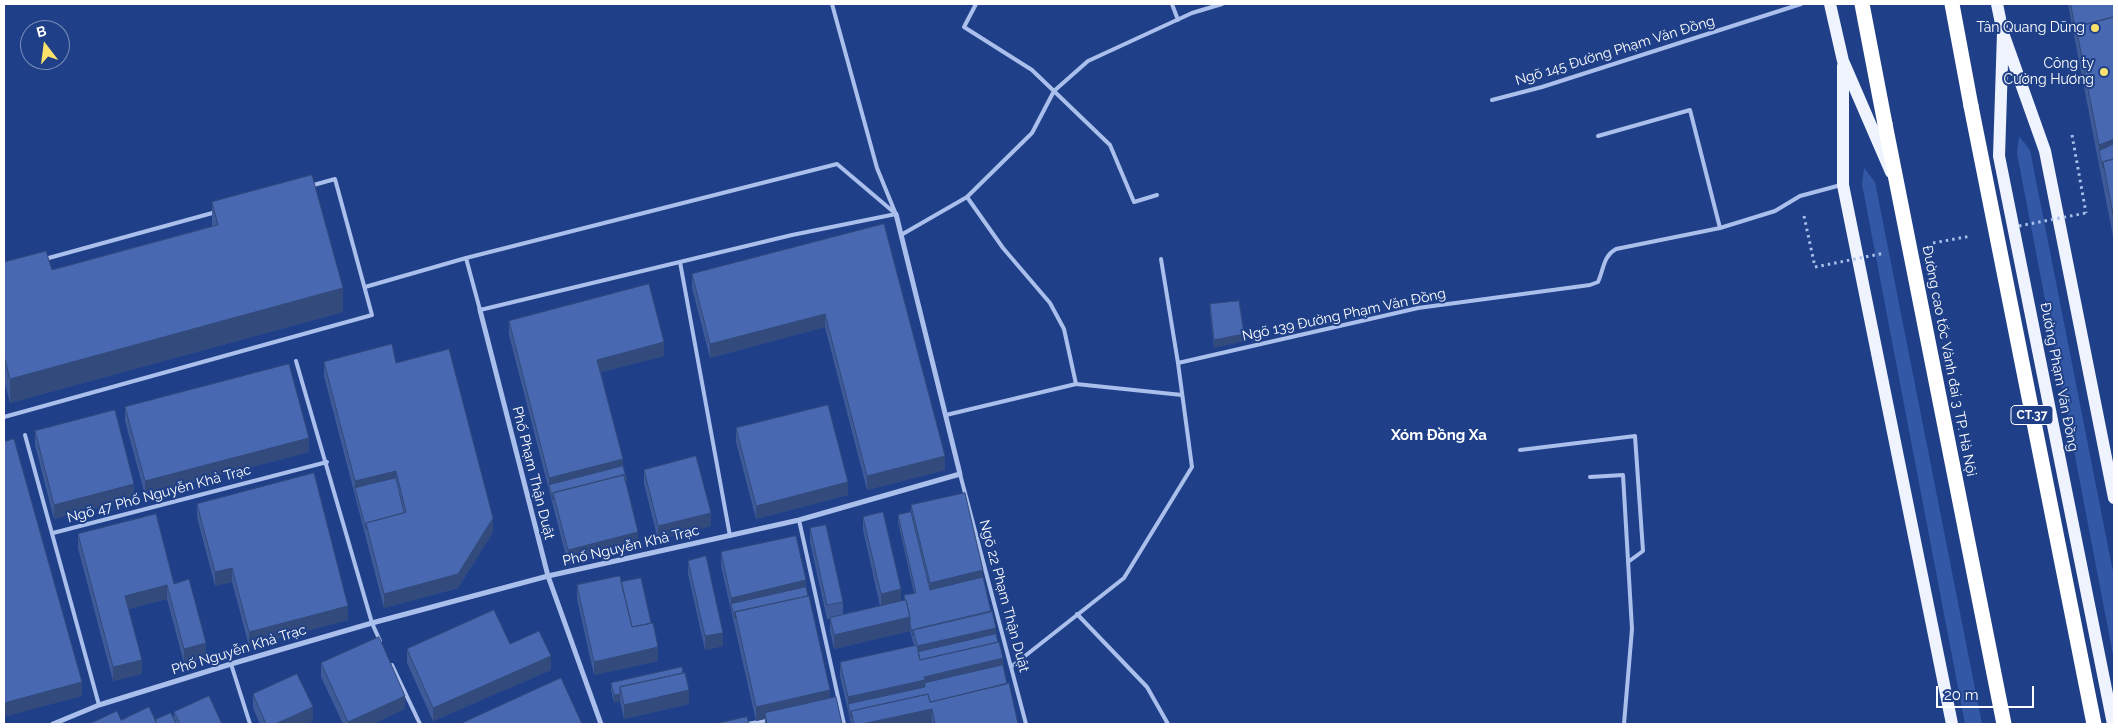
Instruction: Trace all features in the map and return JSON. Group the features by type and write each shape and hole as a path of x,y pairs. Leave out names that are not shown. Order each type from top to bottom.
{"highway":[{"name":"Đường cao tốc Vành đai 3 TP. Hà Nội","path":"1862,4 2004,724"},
{"name":"CT.37","path":"1952,4 2094,724"}],"main road":[{"path":"1830,4 1843,61 1894,179 1997,724"},
{"name":"Đường Phạm Văn Đồng","path":"1997,4 2003,33 2045,151 2114,498"},
{"name":"Đường Phạm Văn Đồng","path":"2003,33 1999,156 2113,724"},
{"path":"1843,61 1843,185 1950,724"}],"street":[{"path":"896,214 960,474"},
{"name":"Phố Phạm Thận Duật","path":"480,310 548,576 601,724"},
{"name":"Phố Nguyễn Khả Trạc","path":"53,724 99,705 231,664 372,624 548,576 800,520 960,474"}],"lane":[{"path":"832,4 877,168 896,214"},
{"path":"976,4 964,27 1032,70 1110,146 1134,202 1157,195"},
{"path":"1172,4 1178,20"},
{"path":"901,235 966,197 1032,133 1054,91 1088,61 1192,13 1222,4"},
{"name":"Ngõ 145 Đường Phạm Văn Đồng","path":"1492,100 1542,87 1801,4"},
{"path":"1598,136 1690,110 1720,228"},
{"path":"365,287 466,258 837,164 896,214"},
{"path":"4,417 372,315 335,179 307,186"},
{"name":"Ngõ 139 Đường Phạm Văn Đồng","path":"1178,363 1418,308 1590,285 1598,282 1605,260 1609,253 1616,249 1720,228 1775,211 1800,196 1843,185"},
{"path":"966,197 1003,248 1050,303 1064,329 1076,384"},
{"path":"42,260 221,210"},
{"path":"466,258 480,310 833,226 896,214"},
{"path":"1011,666 1124,578 1192,467 1178,363 1160,259"},
{"path":"680,262 730,536"},
{"path":"296,361 327,462 372,624 384,649"},
{"path":"946,414 1076,384 1182,395"},
{"path":"25,435 53,533"},
{"path":"1520,450 1635,436 1643,551 1628,562"},
{"name":"Ngõ 47 Phố Nguyễn Khả Trạc","path":"99,705 53,533 327,462"},
{"name":"Ngõ 22 Phạm Thận Duật","path":"960,474 1026,724"},
{"path":"1590,478 1623,475 1632,630 1624,724"},
{"path":"800,520 844,724"},
{"path":"1077,614 1147,687 1168,724"},
{"path":"388,657 420,724"},
{"path":"231,664 250,724"},
{"path":"830,707 839,705"},
{"path":"748,724 775,718"}],"path":[{"path":"2009,228 2086,213 2072,135"},
{"path":"1800,196 1815,267 1892,251"},
{"path":"1931,244 1980,234"}],"shaded area":[{"path":"2019,136 2030,150 2114,577 2114,660 2017,153"},
{"path":"1864,168 1875,182 1982,724 1965,724 1862,184"}],"building":[{"path":"2071,4 2114,4 2114,17 2076,27 2076,33"},
{"path":"2114,17 2114,139 2099,145 2076,27"},
{"path":"2114,144 2114,159 2103,162 2103,168 2099,151"},
{"path":"2114,159 2114,219 2103,162"},
{"path":"312,175 343,288 10,379 4,356 4,262 46,251 52,270 218,225 212,202"},
{"path":"884,224 945,456 867,476 825,314 710,344 692,274"},
{"path":"649,284 664,342 597,360 623,459 549,478 509,321"},
{"path":"1239,301 1244,334 1214,340 1210,304"},
{"path":"392,344 396,363 449,349 493,518 458,574 384,594 366,523 406,512 396,471 355,481 324,362"},
{"path":"289,364 309,438 145,481 125,407"},
{"path":"828,405 848,482 756,506 736,428"},
{"path":"115,410 134,484 54,505 35,431"},
{"path":"14,439 82,682 4,703 4,442"},
{"path":"696,456 711,513 658,526 644,470"},
{"path":"623,466 627,481 625,481 624,475 553,493 553,500 549,485"},
{"path":"314,473 348,606 249,632 232,568 215,572 197,504"},
{"path":"624,475 638,532 568,550 553,493"},
{"path":"396,478 404,513 366,523 366,529 355,488"},
{"path":"965,493 983,570 930,583 911,505"},
{"path":"883,512 901,589 881,594 863,517"},
{"path":"911,512 930,590 983,577 991,612 913,630 913,636 904,595 916,593 898,515"},
{"path":"156,514 174,584 189,579 206,643 184,649 167,585 125,596 142,660 113,667 78,534"},
{"path":"826,525 843,602 827,605 810,528"},
{"path":"796,536 806,580 731,598 721,552"},
{"path":"706,556 723,633 705,636 688,561"},
{"path":"620,576 632,627 653,623 658,647 594,662 577,585"},
{"path":"641,578 651,623 632,627 621,582"},
{"path":"806,587 808,596 735,612 735,619 731,604"},
{"path":"809,596 830,690 756,707 735,612"},
{"path":"906,600 910,617 834,635 830,618"},
{"path":"494,610 510,644 539,631 551,656 433,708 407,649"},
{"path":"992,611 996,628 917,646 920,660 999,642 1003,658 924,677 925,680 848,697 840,662 917,645 913,630"},
{"path":"996,634 998,642 920,660 918,652"},
{"path":"379,637 405,696 348,722 321,663"},
{"path":"1003,665 1007,684 930,702 928,694 851,711 851,718 848,704 925,687 925,683"},
{"path":"682,667 683,673 620,687 620,694 614,695 611,683"},
{"path":"685,673 689,690 624,705 620,687"},
{"path":"297,674 313,707 275,724 266,724 253,694"},
{"path":"561,678 582,724 460,724"},
{"path":"1009,683 1018,724 928,724 935,723 932,709 862,724 854,724 851,711 928,694 930,702"},
{"path":"209,696 222,724 180,724 174,712"},
{"path":"836,697 842,724 767,724 765,713"},
{"path":"149,707 157,724 89,724 117,711 121,720"},
{"path":"171,713 176,724 157,724 155,720"},
{"path":"747,717 749,724 714,724"}],"place":[{"name":"Tân Quang Dũng","path":"2095,28"},
{"name":"Công ty Cường Hương","path":"2104,72"}],"district":[{"name":"Xóm Đồng Xa","path":"1439,435"}]}
